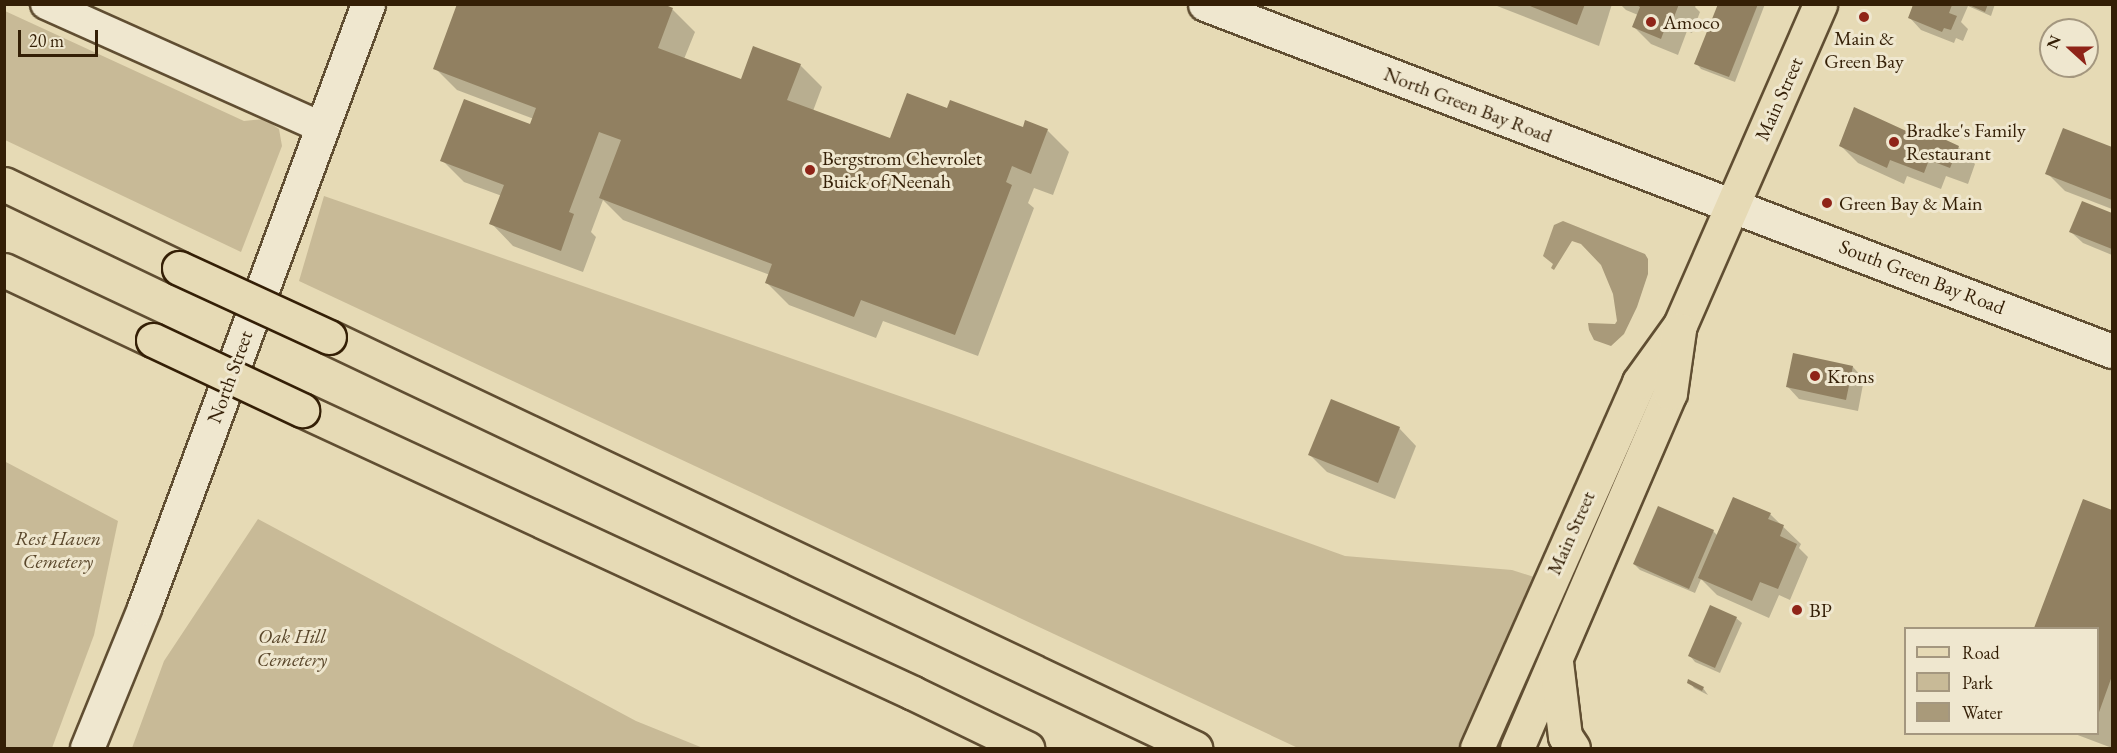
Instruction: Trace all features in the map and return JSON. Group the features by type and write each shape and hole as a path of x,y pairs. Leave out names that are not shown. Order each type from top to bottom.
{"main road":[{"name":"North Street","path":"87,748 144,608 368,4"},
{"name":"North Green Bay Road","path":"1205,4 1732,204"},
{"name":"Main Street","path":"1477,748 1639,382 1680,325 1820,4"},
{"path":"4,184 1195,748"},
{"name":"South Green Bay Road","path":"1732,204 2112,351"},
{"path":"4,270 1027,748"},
{"name":"Main Street","path":"1517,748 1670,393 1680,325"},
{"path":"1556,662 1565,736 1573,748"},
{"path":"912,693 992,748"}],"street":[{"path":"46,4 323,128"}],"green space":[{"path":"5,11 244,121 264,119 279,129 282,146 241,252 5,140"},
{"path":"324,196 954,415 1345,556 1512,570 1534,577 1460,748 1298,748 299,281"},
{"name":"Rest Haven Cemetery","path":"4,461 118,521 94,635 52,748 5,748"},
{"name":"Oak Hill Cemetery","path":"258,519 636,721 703,748 132,748 164,661"}],"water":[{"path":"1563,221 1645,254 1648,259 1648,274 1637,307 1624,334 1611,346 1594,340 1588,323 1615,324 1617,321 1613,294 1601,265 1581,244 1572,241 1554,270 1551,268 1553,264 1543,256 1554,225"}],"building":[{"name":"Bergstrom Chevrolet Buick of Neenah","path":"457,4 663,4 673,8 658,48 741,79 753,46 801,64 787,100 890,138 907,93 947,108 950,100 1023,127 1025,120 1048,129 1031,174 1012,166 1006,182 1012,185 955,335 861,300 854,317 765,283 772,264 599,198 621,140 599,132 569,212 574,214 561,251 489,224 504,185 440,161 464,99 530,124 536,108 433,69"},
{"path":"1525,4 1585,4 1577,25"},
{"name":"Amoco","path":"1635,4 1679,4 1674,17 1670,15 1661,39 1632,27 1640,7"},
{"path":"1718,4 1758,4 1729,77 1694,64"},
{"path":"1967,4 1988,4 1985,12"},
{"path":"1913,5 1952,5 1949,13 1957,16 1951,30 1944,28 1942,32 1908,18"},
{"name":"Bradke's Family Restaurant","path":"1854,107 1915,135 1918,127 1959,146 1950,168 1929,160 1924,173 1890,160 1887,168 1839,146"},
{"path":"2063,128 2112,147 2112,200 2045,174"},
{"path":"2082,201 2112,213 2112,249 2069,232"},
{"path":"1793,353 1853,366 1846,400 1786,387"},
{"path":"1331,399 1400,427 1378,483 1308,455"},
{"path":"1733,497 1771,513 1768,519 1784,525 1780,536 1797,544 1778,589 1760,582 1752,601 1698,578"},
{"path":"2083,499 2112,510 2112,676 2099,712 2099,627 2034,627"},
{"path":"1658,506 1714,530 1689,589 1633,564"},
{"path":"1710,605 1737,617 1715,668 1688,656"},
{"path":"1688,679 1704,687 1702,691 1687,683"}],"place":[{"name":"Main & Green Bay","path":"1864,17"},
{"name":"Amoco","path":"1651,22"},
{"name":"Bradke's Family Restaurant","path":"1894,142"},
{"name":"Bergstrom Chevrolet Buick of Neenah","path":"810,170"},
{"name":"Green Bay & Main","path":"1827,203"},
{"name":"Krons","path":"1815,376"},
{"name":"BP","path":"1797,610"}]}
